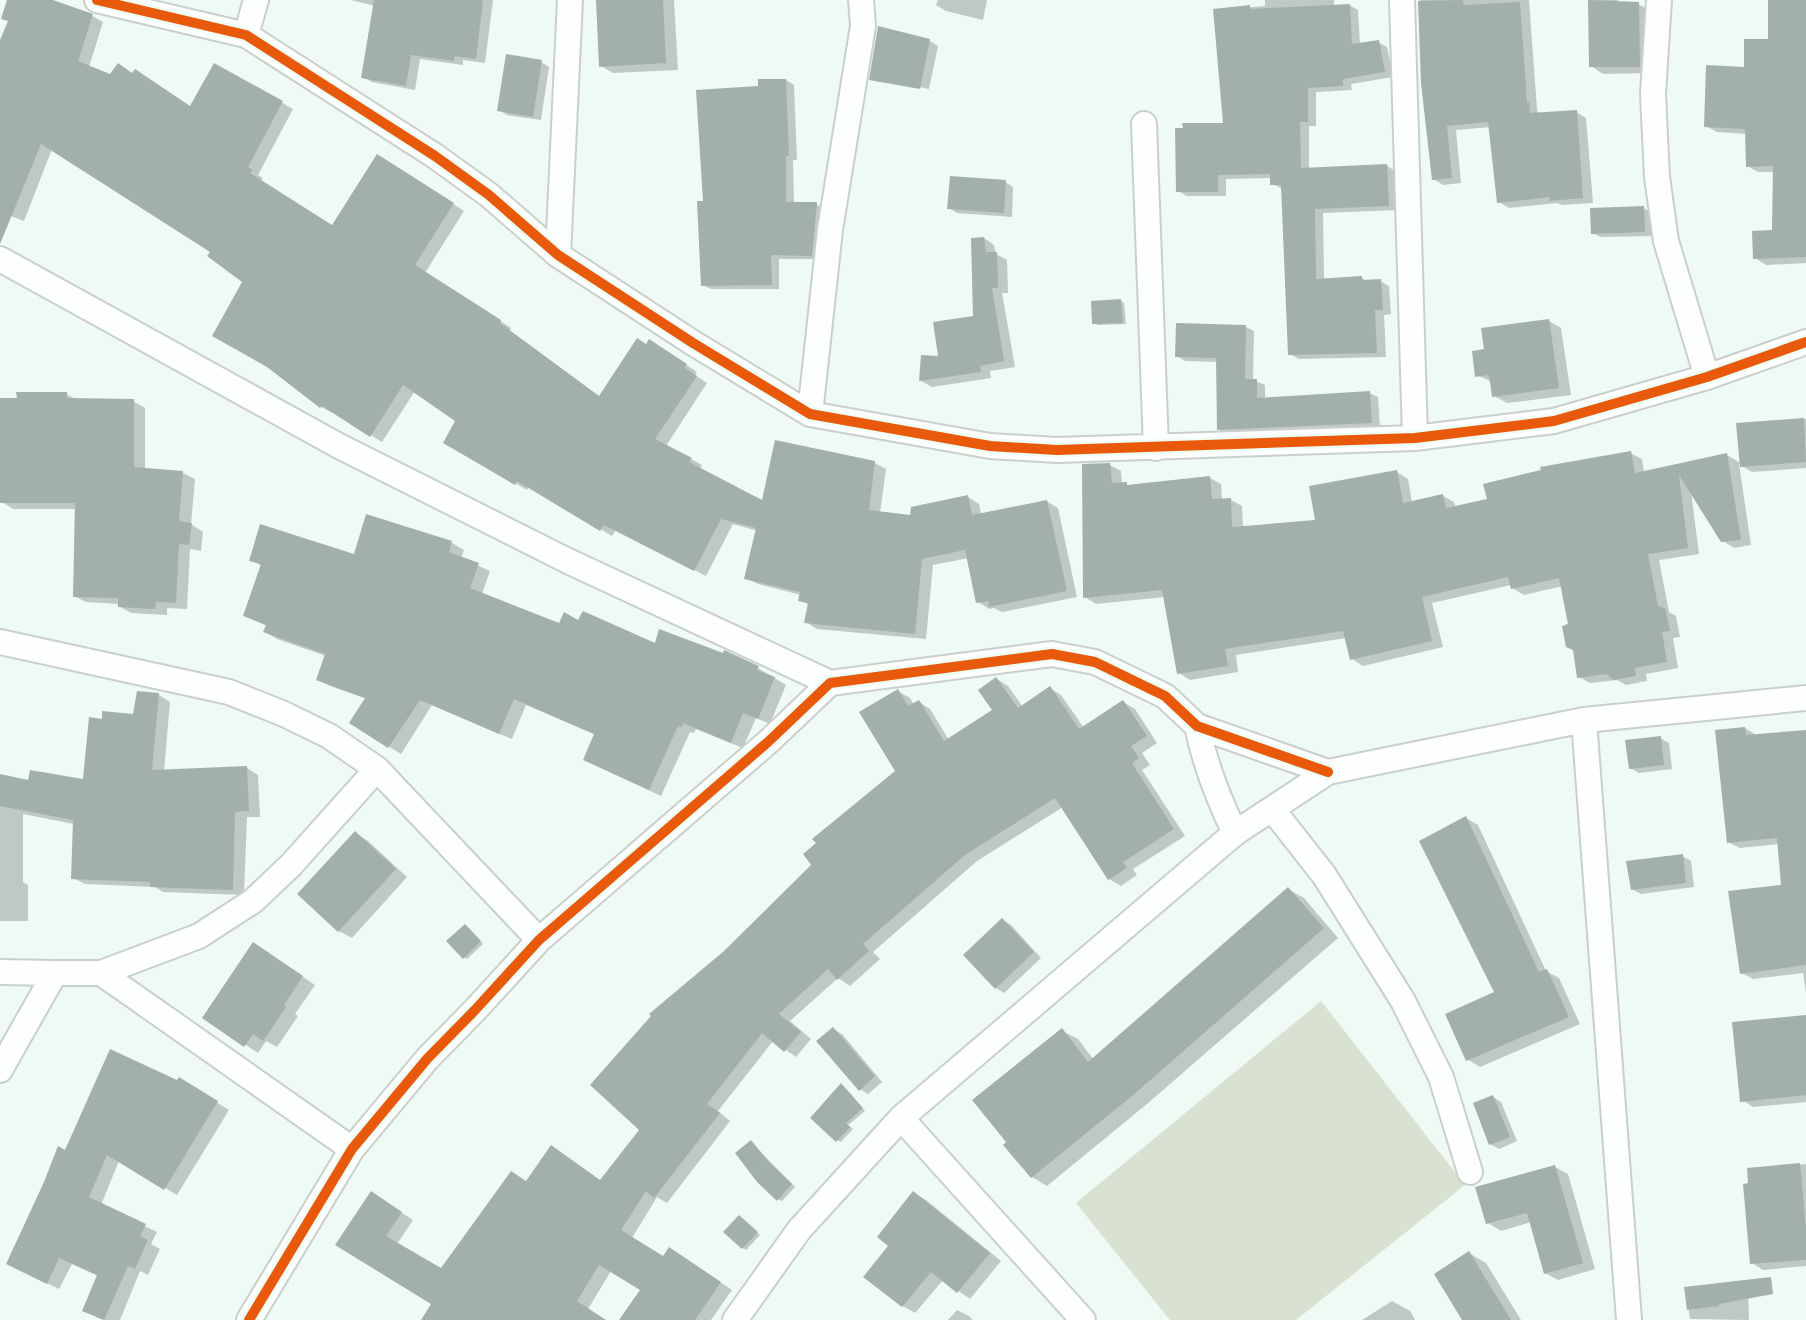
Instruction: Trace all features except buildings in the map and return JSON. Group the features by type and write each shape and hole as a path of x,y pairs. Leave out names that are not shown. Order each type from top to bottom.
{"street":[{"path":"97,0 246,35 435,156 489,195 558,255 692,343 810,414 990,446 1057,450 1415,439 1553,422 1707,377 1806,342"},
{"path":"246,35 256,0"},
{"path":"558,255 570,0"},
{"path":"810,414 830,230 863,26 861,0"},
{"path":"1402,0 1415,439"},
{"path":"1659,0 1653,94 1657,177 1666,241 1707,377"},
{"path":"1144,124 1156,448"},
{"path":"0,259 339,446 568,561 830,683 1052,654 1095,662 1165,696 1197,726 1328,772"},
{"path":"0,642 229,692 329,736 377,769 538,940"},
{"path":"249,1320 352,1149 426,1059 538,940 768,742 830,683"},
{"path":"735,1320 799,1230 901,1118 1235,833 1328,772 1584,720 1806,698"},
{"path":"1584,720 1629,1320"},
{"path":"1197,726 1204,760 1235,833"},
{"path":"0,972 101,973 199,936 253,901 291,865 377,769"},
{"path":"1272,809 1324,875 1403,1001 1441,1077 1470,1172"},
{"path":"0,1070 55,973"},
{"path":"101,973 352,1149"},
{"path":"901,1118 1083,1320"}],"green space":[{"path":"1321,1001 1465,1185 1296,1320 1170,1320 1076,1203"}],"cycle path":[{"path":"97,0 246,35 435,156 489,195 558,255 693,343 810,414 990,446 1057,450 1415,438 1554,421 1707,377 1806,342"},
{"path":"249,1320 352,1149 427,1059 539,940 768,742 830,683 1052,654 1095,662 1165,696 1197,726 1328,772"}]}
